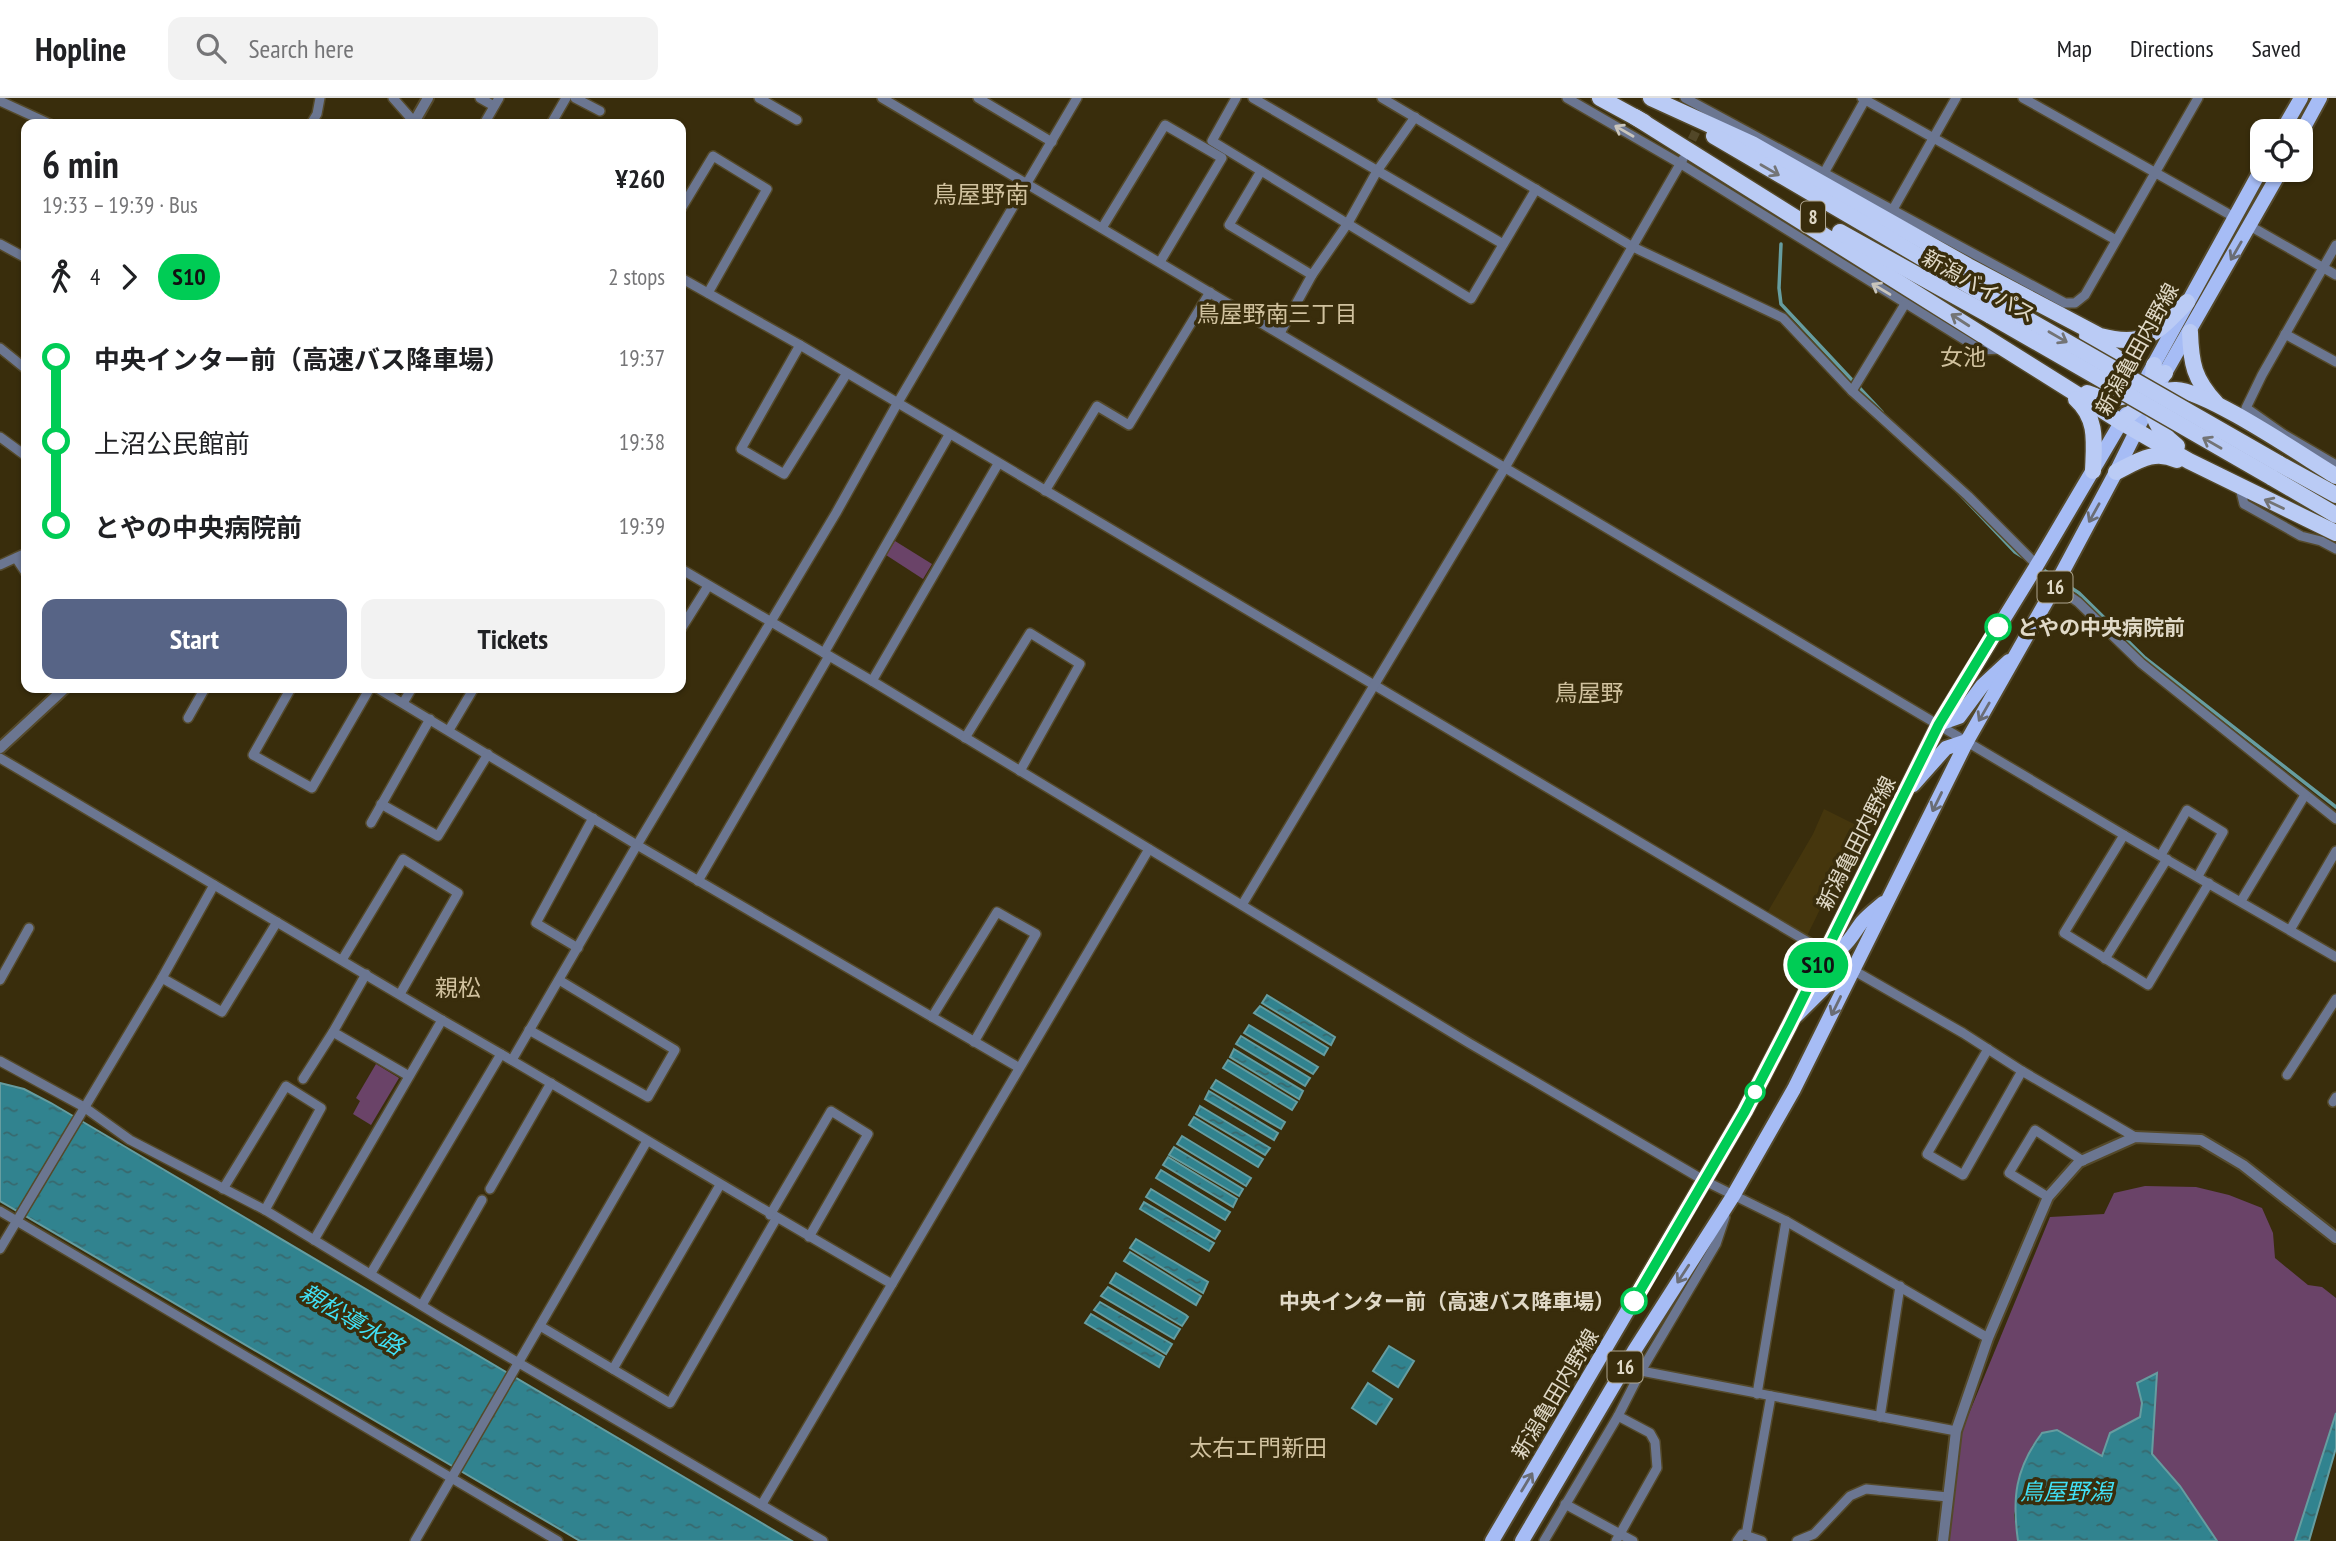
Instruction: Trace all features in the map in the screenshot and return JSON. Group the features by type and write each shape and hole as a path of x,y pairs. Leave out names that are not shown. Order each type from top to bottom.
{"highway":[{"name":"新潟バイパス","path":"1600,98 1995,310 2274,470 2336,515"},
{"name":"新潟バイパス","path":"1650,98 1995,310"},
{"path":"1650,98 1752,144 2066,320 2100,336 2120,342 2134,341 2158,330 2187,302"},
{"path":"1635,117 2122,422 2241,488"},
{"path":"2066,320 2120,360 2129,373 2150,386 2192,394 2220,407 2336,476"},
{"path":"2190,332 2190,358 2195,374 2206,392 2220,407"},
{"path":"2055,380 2102,399 2114,399 2150,386"},
{"path":"2055,380 2083,405 2092,420 2094,471"},
{"path":"2122,422 2150,386"},
{"path":"2137,431 2150,386"},
{"path":"2150,386 2151,412 2155,425 2174,444 2241,488"},
{"path":"2116,472 2148,456 2164,454 2336,533"},
{"name":"新潟バイパス","path":"2274,470 2336,495"}],"main road":[{"path":"2289,119 2301,98"},
{"path":"2308,119 2320,98"},
{"name":"新潟亀田内野線","path":"2150,386 2187,302 2254,182"},
{"name":"新潟亀田内野線","path":"2150,386 2190,332 2274,182"},
{"name":"新潟亀田内野線","path":"1492,1541 1704,1181 1793,1019 1939,724 2122,422"},
{"name":"新潟亀田内野線","path":"1522,1541 1634,1351 1733,1196 1794,1089 1967,741 2055,586 2137,431"},
{"path":"1939,724 1959,717 1989,678 2017,654"},
{"path":"1904,793 1946,748 1967,741"},
{"path":"1825,952 1844,946 1865,919 1889,898"},
{"path":"1793,1019 1810,1005 1833,979 1853,970"}],"street":[{"path":"314,119 320,98"},
{"path":"393,98 410,119"},
{"path":"417,119 428,98"},
{"path":"480,98 496,102 487,119"},
{"path":"554,119 566,98"},
{"path":"575,98 600,111"},
{"path":"759,98 797,120"},
{"path":"978,98 1052,142"},
{"path":"512,1060 836,513 1076,98"},
{"path":"1236,98 1212,141 1471,299 1536,189"},
{"path":"1253,98 1503,244"},
{"path":"1382,98 1633,247 1783,318 1852,391 1968,496 2037,565"},
{"path":"1567,98 1682,161 1981,350 2006,349"},
{"path":"1685,98 1706,112 2065,303 2075,303 2085,295 2194,99"},
{"path":"1706,112 1714,98"},
{"path":"1892,211 1956,98"},
{"path":"2023,98 2234,217"},
{"path":"886,99 2124,835 2336,956"},
{"path":"1824,173 1864,99 2116,240"},
{"path":"0,101 39,119"},
{"path":"1280,333 1312,275 1348,223 1377,171 1415,117"},
{"path":"1102,228 1165,125 1222,158 1160,262"},
{"path":"686,201 713,156 767,189 708,293"},
{"path":"1242,905 1506,467 1682,161"},
{"path":"1261,171 1229,225 1312,275"},
{"path":"2250,226 2336,275"},
{"path":"0,244 21,254"},
{"path":"2336,245 2246,408 2283,434 2336,465"},
{"path":"686,281 800,345 1825,952"},
{"path":"1045,491 1097,405 1129,425 1210,292"},
{"path":"1852,391 1905,304"},
{"path":"2285,334 2336,362"},
{"path":"800,345 741,449 784,474 847,373"},
{"path":"0,348 21,365"},
{"path":"698,881 949,435"},
{"path":"0,437 21,452"},
{"path":"872,681 998,464"},
{"path":"2241,488 2244,504 2301,536 2321,541 2336,549"},
{"path":"0,565 21,556"},
{"path":"16,558 21,566"},
{"path":"686,572 872,681 1457,1036 1704,1181 1786,1221 1988,1338"},
{"path":"686,621 708,586"},
{"path":"2055,586 2078,602 2141,663 2336,819"},
{"path":"965,738 1030,633 1080,664 1020,771"},
{"path":"0,748 60,693"},
{"path":"188,718 202,693"},
{"path":"288,693 253,755 312,788 367,693"},
{"path":"386,693 637,845 1018,1067"},
{"path":"403,703 409,693"},
{"path":"449,730 471,693"},
{"path":"371,823 430,719"},
{"path":"381,804 438,836 488,754"},
{"path":"0,758 773,1217 892,1284"},
{"path":"2241,901 2305,795"},
{"path":"2105,959 2188,810 2223,832 2198,876"},
{"path":"578,948 536,923 593,818"},
{"path":"2124,835 2064,933 2148,985 2209,883"},
{"path":"762,1504 1149,849"},
{"path":"2290,930 2336,851"},
{"path":"342,960 403,859 458,893 400,994"},
{"path":"0,1249 162,978 214,885"},
{"path":"932,1017 997,912 1036,934 974,1042"},
{"path":"162,978 222,1012 277,922"},
{"path":"0,980 29,928"},
{"path":"1853,970 2135,1136 2201,1140 2243,1165 2336,1238"},
{"path":"303,1079 334,1032 366,974"},
{"path":"530,1030 648,1097 675,1050 559,980"},
{"path":"2287,1075 2336,999"},
{"path":"314,1240 442,1020"},
{"path":"334,1032 409,1076"},
{"path":"1988,1049 1927,1154 1963,1175 2022,1071"},
{"path":"371,1273 501,1054"},
{"path":"0,1061 130,1140 265,1210 371,1273 517,1367 823,1541"},
{"path":"490,1189 551,1083"},
{"path":"223,1189 286,1086 321,1108 265,1210"},
{"path":"540,1326 670,1403 831,1111 868,1134 809,1237"},
{"path":"2048,1197 2009,1172 2035,1130 2083,1161"},
{"path":"1943,1541 1956,1431 1988,1338 2048,1197 2079,1162 2135,1136"},
{"path":"415,1541 646,1141"},
{"path":"612,1369 719,1185"},
{"path":"1544,1541 1716,1244 1733,1196"},
{"path":"422,1305 482,1200"},
{"path":"0,1211 19,1217 454,1475 558,1541"},
{"path":"1757,1394 1786,1221"},
{"path":"1880,1417 1900,1286"},
{"path":"1641,1371 1956,1431"},
{"path":"1746,1535 1771,1396"},
{"path":"1618,1416 1650,1433 1655,1442 1657,1468 1618,1538"},
{"path":"1797,1541 1814,1534 1850,1496 1866,1489 1948,1497"},
{"path":"1565,1504 1618,1538 1633,1541"},
{"path":"1737,1541 1742,1534 1762,1541"}],"shaded area":[{"path":"895,541 932,564 923,579 886,555"},
{"path":"1824,809 1860,827 1807,936 1767,913 1813,834"},
{"path":"376,1064 399,1078 371,1125 353,1114 360,1101 356,1098"},
{"path":"2145,1186 2196,1187 2229,1195 2262,1208 2273,1233 2275,1258 2308,1285 2322,1287 2336,1298 2336,1413 2295,1541 2217,1541 2180,1486 2152,1454 2157,1374 2142,1403 2140,1417 2110,1433 2102,1457 2057,1430 2042,1433 2032,1446 2014,1515 2018,1541 1949,1541 1961,1433 2050,1217 2104,1214 2114,1193"}],"water":[{"path":"1267,995 1335,1037 1331,1045 1262,1003"},
{"path":"1260,1006 1328,1048 1324,1055 1254,1013"},
{"path":"1249,1025 1318,1067 1313,1074 1244,1033"},
{"path":"1241,1036 1310,1078 1305,1086 1236,1044"},
{"path":"1234,1049 1303,1091 1299,1099 1230,1057"},
{"path":"1228,1060 1297,1102 1292,1110 1223,1068"},
{"path":"1216,1080 1285,1122 1281,1129 1211,1088"},
{"name":"親松導水路","path":"0,1083 24,1089 51,1103 792,1541 580,1541 0,1201"},
{"path":"1209,1091 1278,1133 1274,1140 1205,1099"},
{"path":"1200,1106 1270,1148 1265,1155 1196,1114"},
{"path":"1194,1117 1263,1159 1258,1167 1189,1125"},
{"path":"1182,1136 1251,1178 1246,1186 1177,1144"},
{"path":"1174,1147 1243,1189 1239,1196 1169,1155"},
{"path":"1168,1157 1237,1199 1233,1207 1163,1165"},
{"path":"1161,1170 1230,1212 1225,1220 1156,1178"},
{"path":"1151,1189 1220,1231 1215,1239 1146,1197"},
{"path":"1144,1202 1214,1243 1209,1251 1140,1209"},
{"path":"1136,1239 1208,1282 1203,1293 1130,1248"},
{"path":"1130,1252 1201,1296 1196,1305 1124,1261"},
{"path":"1116,1273 1186,1315 1188,1317 1182,1326 1110,1283"},
{"path":"1108,1287 1180,1329 1174,1339 1101,1296"},
{"path":"1100,1302 1172,1344 1166,1354 1094,1310"},
{"path":"1091,1314 1164,1357 1159,1367 1085,1323"},
{"path":"1389,1346 1414,1361 1398,1387 1373,1371"},
{"name":"鳥屋野潟","path":"2157,1373 2152,1454 2180,1486 2217,1541 2018,1541 2015,1511 2018,1484 2026,1459 2042,1433 2057,1430 2102,1456 2110,1433 2140,1417 2142,1403 2137,1383"},
{"path":"1368,1383 1392,1399 1376,1424 1352,1408"},
{"path":"2336,1413 2336,1448 2309,1541 2295,1541"}],"waterway":[{"path":"1781,244 1781,304 1882,412"},
{"path":"1957,491 2015,552 2026,559"},
{"path":"2039,567 2056,578"},
{"path":"2062,582 2079,593 2145,658 2336,807"}],"tunnel":[{"path":"1686,152 1703,117"}],"bus line":[{"name":"S10","path":"1634,1301 1745,1111 1939,724 1998,627"}],"place":[{"name":"とやの中央病院前","path":"1998,627"},
{"name":"中央インター前（高速バス降車場）","path":"1634,1301"}],"district":[{"name":"鳥屋野南","path":"981,194"},
{"name":"鳥屋野南三丁目","path":"1277,313"},
{"name":"女池","path":"1963,356"},
{"name":"鳥屋野","path":"1589,692"},
{"name":"親松","path":"458,987"},
{"name":"太右エ門新田","path":"1258,1447"}]}
